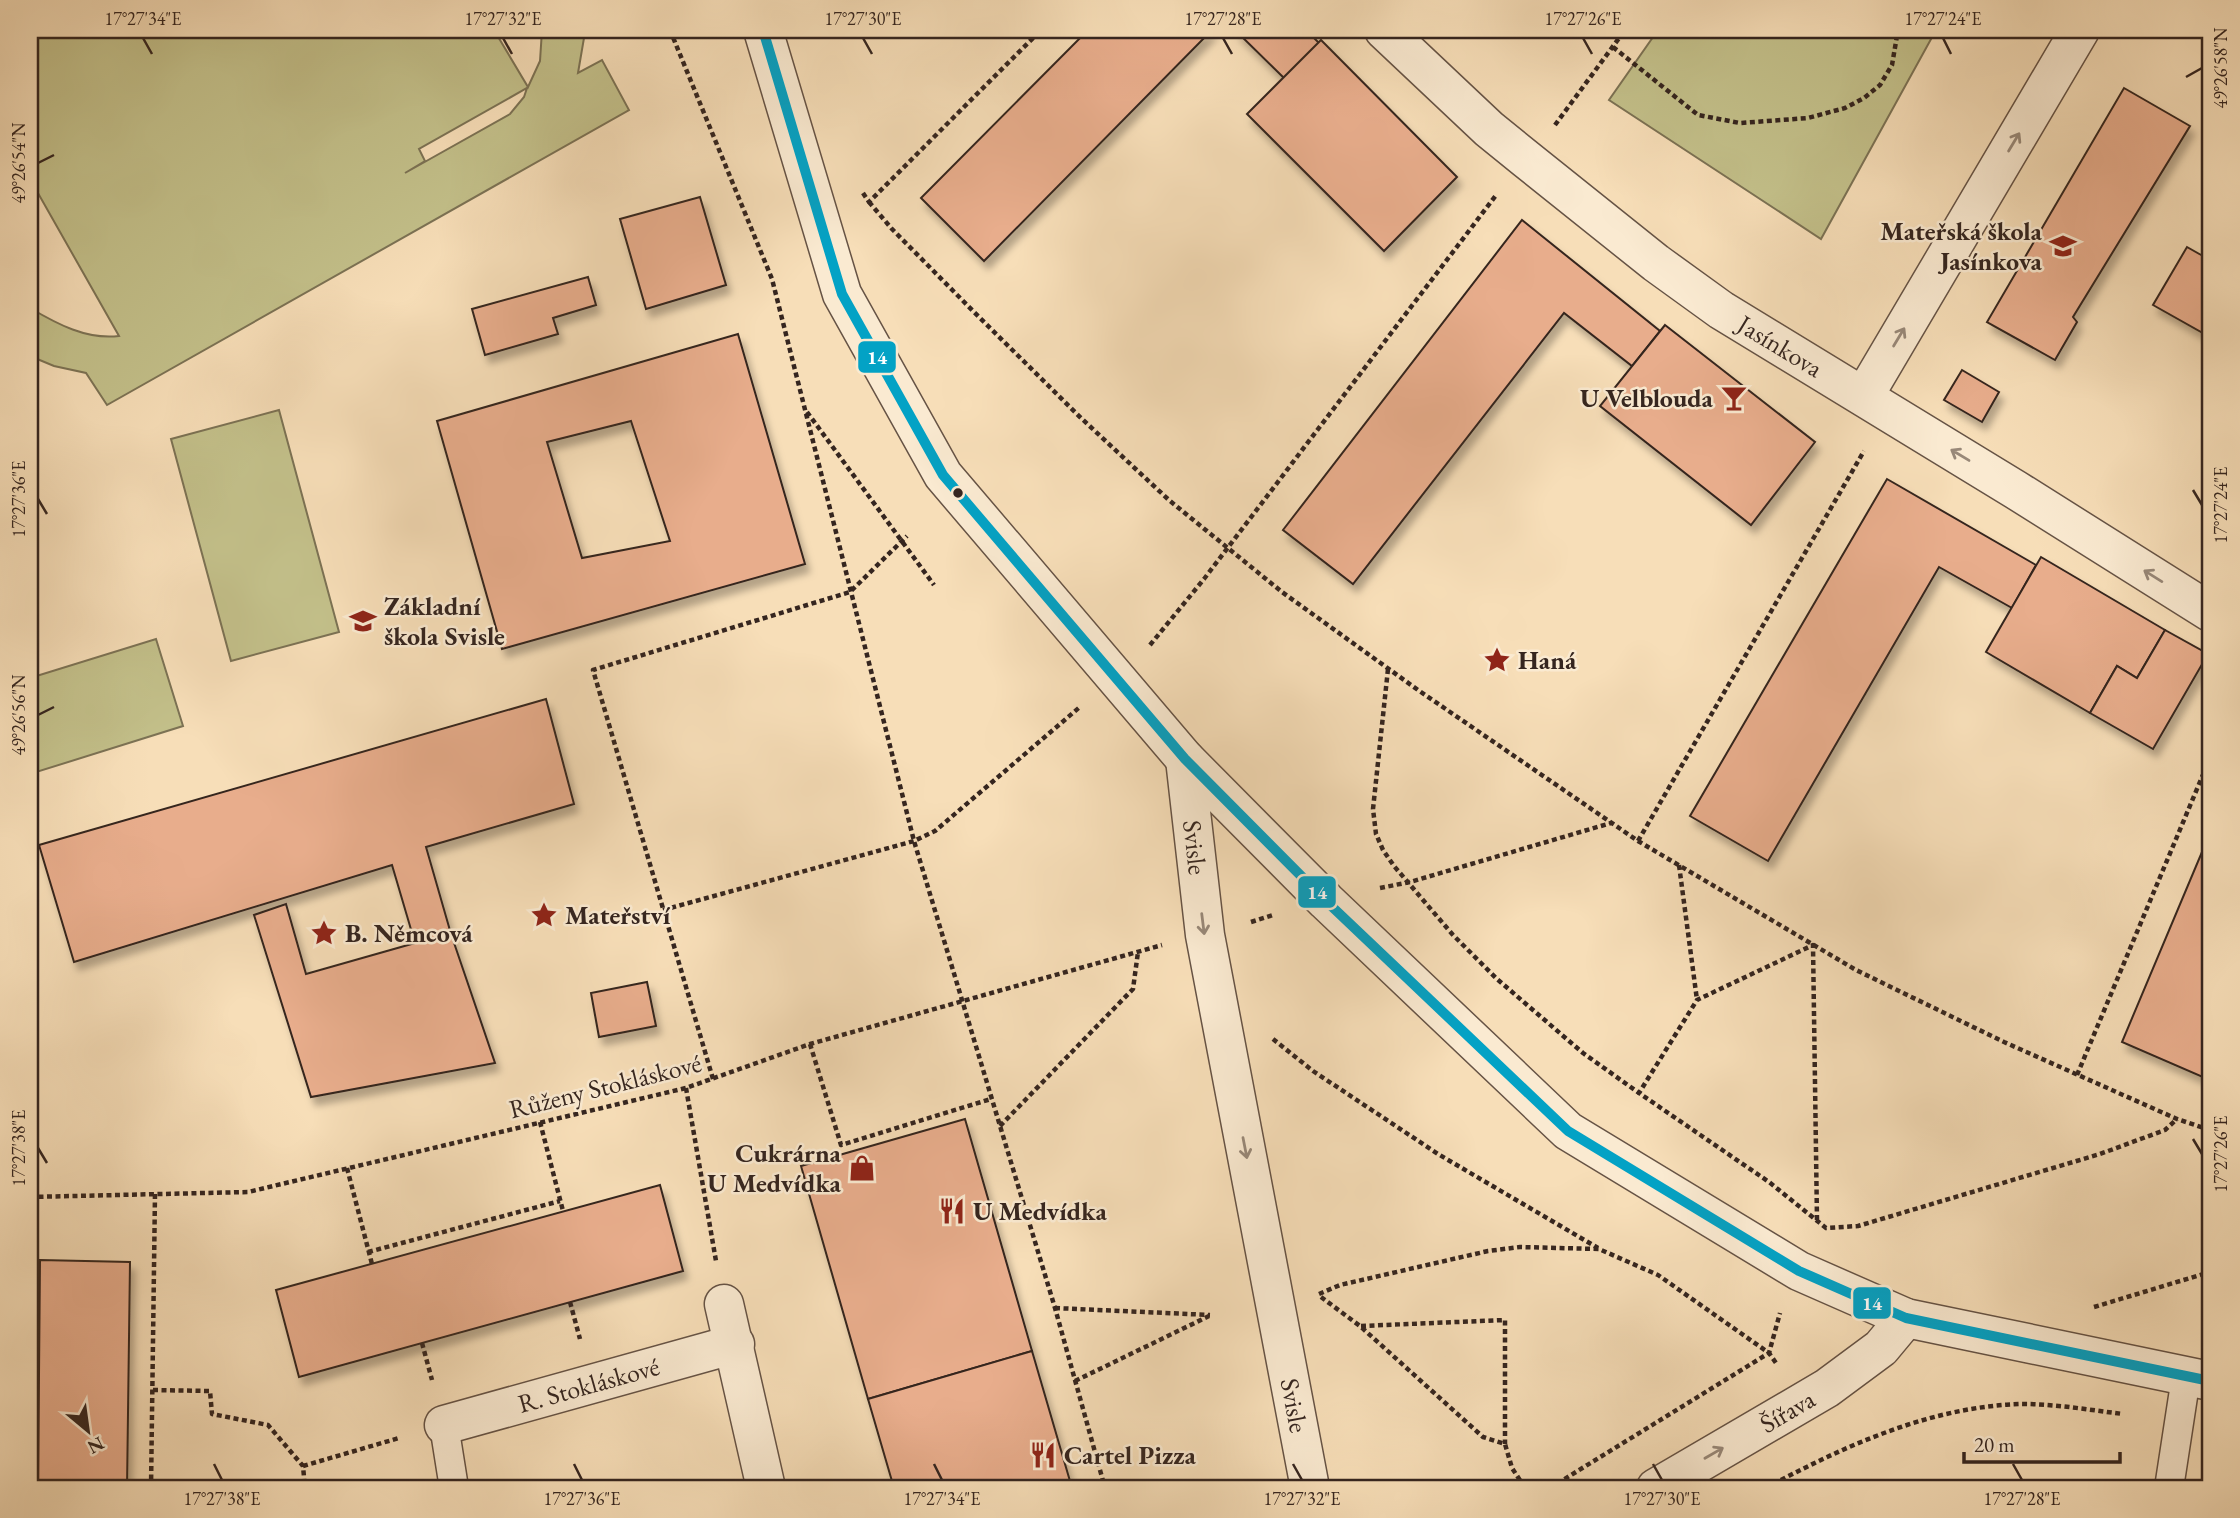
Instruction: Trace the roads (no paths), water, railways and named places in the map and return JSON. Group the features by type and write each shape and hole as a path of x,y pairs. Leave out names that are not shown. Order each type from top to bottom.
{"street":[{"path":"763,30 842,294 943,475 1185,759 1326,901 1568,1131 1799,1271 1906,1318 2198,1379"},
{"name":"Jasínkova","path":"1384,30 1489,129 1656,263 1721,310 2210,612"},
{"path":"1864,396 2080,30"},
{"name":"Svisle","path":"1185,759 1205,934 1310,1488"},
{"path":"724,1304 766,1488"},
{"name":"Šířava","path":"1656,1488 1827,1388 1881,1348 1906,1318"},
{"name":"R. Stokláskové","path":"444,1425 734,1344"}],"lane":[{"path":"2169,1488 2198,1379"},
{"path":"444,1425 454,1488"}],"place":[{"name":"Mateřská škola Jasínkova","path":"2063,246"},
{"name":"U Velblouda","path":"1734,398"},
{"name":"Základní škola Svisle","path":"363,621"},
{"name":"Haná","path":"1497,660"},
{"name":"Mateřství","path":"544,915"},
{"name":"B. Němcová","path":"324,933"},
{"name":"Cukrárna U Medvídka","path":"862,1168"},
{"name":"U Medvídka","path":"952,1211"},
{"name":"Cartel Pizza","path":"1043,1455"}]}
